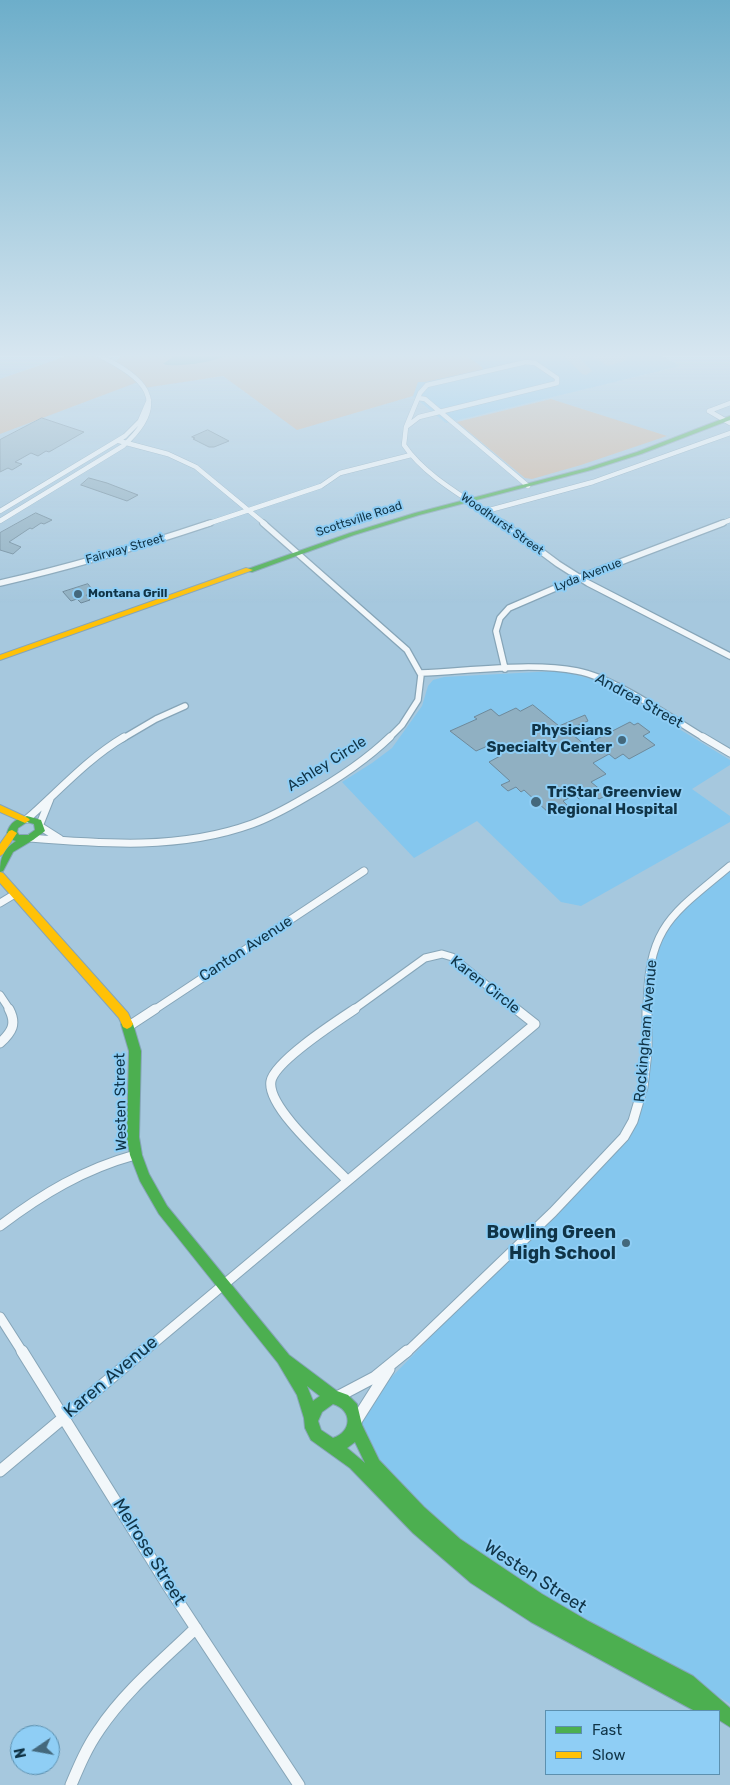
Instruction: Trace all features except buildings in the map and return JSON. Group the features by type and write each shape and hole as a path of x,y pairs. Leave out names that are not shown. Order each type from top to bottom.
{"street":[{"path":"0,511 123,436"},
{"path":"0,520 127,443 133,436"},
{"path":"403,436 403,443 411,455"},
{"path":"470,436 528,486"},
{"name":"Scottsville Road","path":"0,658 391,521 609,463 683,436"},
{"path":"486,511 584,485 721,436"},
{"path":"118,441 162,452 184,460 207,476 407,650 416,660 422,673"},
{"name":"Fairway Street","path":"0,583 32,576 152,542 321,486 340,473 411,455"},
{"name":"Woodhurst Street","path":"411,455 469,501 581,577 730,656"},
{"name":"Lyda Avenue","path":"505,669 496,635 496,626 502,615 522,602 581,577 730,520"},
{"name":"Andrea Street","path":"422,673 553,667 579,671 613,684 730,753"},
{"name":"Ashley Circle","path":"29,839 99,842 182,840 230,831 265,818 344,774 384,745 402,725 420,694 423,682 422,673"},
{"path":"0,852 18,822 26,819 50,799 76,772 106,748 156,719 185,706"},
{"path":"0,868 7,853 20,842 38,834 50,799"},
{"path":"0,809 26,819 35,820 41,826"},
{"path":"0,809 11,824 16,838 29,839"},
{"name":"Ashley Circle","path":"41,826 62,840"},
{"name":"Rockingham Avenue","path":"335,1397 361,1386 390,1366 580,1184 629,1130 638,1112 644,1088 649,971 656,940 661,931 676,914 730,866"},
{"name":"Canton Avenue","path":"129,1026 364,871"},
{"name":"Westen Street","path":"0,876 124,1016 129,1026 136,1055 133,1129 135,1154 146,1186 222,1284 283,1358 303,1392 311,1417"},
{"path":"0,903 15,894"},
{"name":"Karen Circle","path":"222,1284 347,1180 534,1024 452,957 442,954 426,958 296,1051 272,1077 270,1086 273,1097 284,1115 347,1180"},
{"path":"0,995 11,1010 15,1023 10,1034 0,1044"},
{"path":"0,1226 50,1190 82,1172 135,1154"},
{"name":"Karen Avenue","path":"0,1471 222,1284"},
{"name":"Melrose Street","path":"0,1317 65,1417 196,1628 240,1691 299,1785"},
{"name":"Westen Street","path":"283,1358 335,1397"},
{"name":"Rockingham Avenue","path":"355,1424 390,1366"},
{"path":"335,1397 343,1400 352,1409 355,1424 346,1441 332,1446 318,1440 314,1433 311,1417 317,1405 322,1401 335,1397"},
{"name":"Westen Street","path":"355,1424 366,1452 374,1466 419,1512 455,1544 536,1600 686,1682 718,1710"},
{"name":"Westen Street","path":"332,1446 355,1463 418,1528 477,1577 537,1616 709,1710"},
{"path":"71,1785 90,1745 106,1720 131,1692 196,1628"},
{"name":"Westen Street","path":"720,1711 730,1720"}],"shaded area":[{"path":"474,436 666,436 581,465 532,479 525,478"},
{"name":"TriStar Greenview Regional Hospital","path":"556,671 596,680 730,760 730,765 692,789 730,816 730,822 581,906 561,902 477,821 414,858 342,782 392,748 422,706 428,686 433,680 444,677"},
{"name":"Bowling Green High School","path":"730,867 730,1704 641,1647 586,1624 452,1538 378,1463 359,1428 363,1410 380,1389 621,1141 638,1112 648,982 656,940 676,914"}],"traffic: fast":[{"path":"249,570 352,534 417,514 589,469 682,436"},
{"path":"27,819 38,822 40,831 30,838 16,838 12,833 15,825 27,819"},
{"path":"0,868 10,850 27,839"},
{"path":"127,1024 135,1051 133,1137 136,1155 144,1177 163,1210 283,1358 303,1392 311,1417"},
{"path":"287,1361 333,1397 343,1400 352,1409 355,1422 352,1435 346,1441 332,1446 316,1435 311,1421 317,1407 323,1401 333,1397"},
{"path":"355,1427 374,1465 419,1512 455,1544 536,1600 582,1627 687,1682 720,1710"},
{"path":"332,1446 355,1463 418,1528 477,1577 537,1616 709,1710"},
{"path":"720,1710 730,1719"}],"traffic: slow":[{"path":"0,658 249,570"},
{"path":"0,808 25,820"},
{"path":"0,852 12,833"},
{"path":"0,876 124,1016 127,1024"}],"place":[{"name":"Montana Grill","path":"78,594"},
{"name":"Physicians Specialty Center","path":"622,740"},
{"name":"TriStar Greenview Regional Hospital","path":"536,802"},
{"name":"Bowling Green High School","path":"626,1243"}]}
